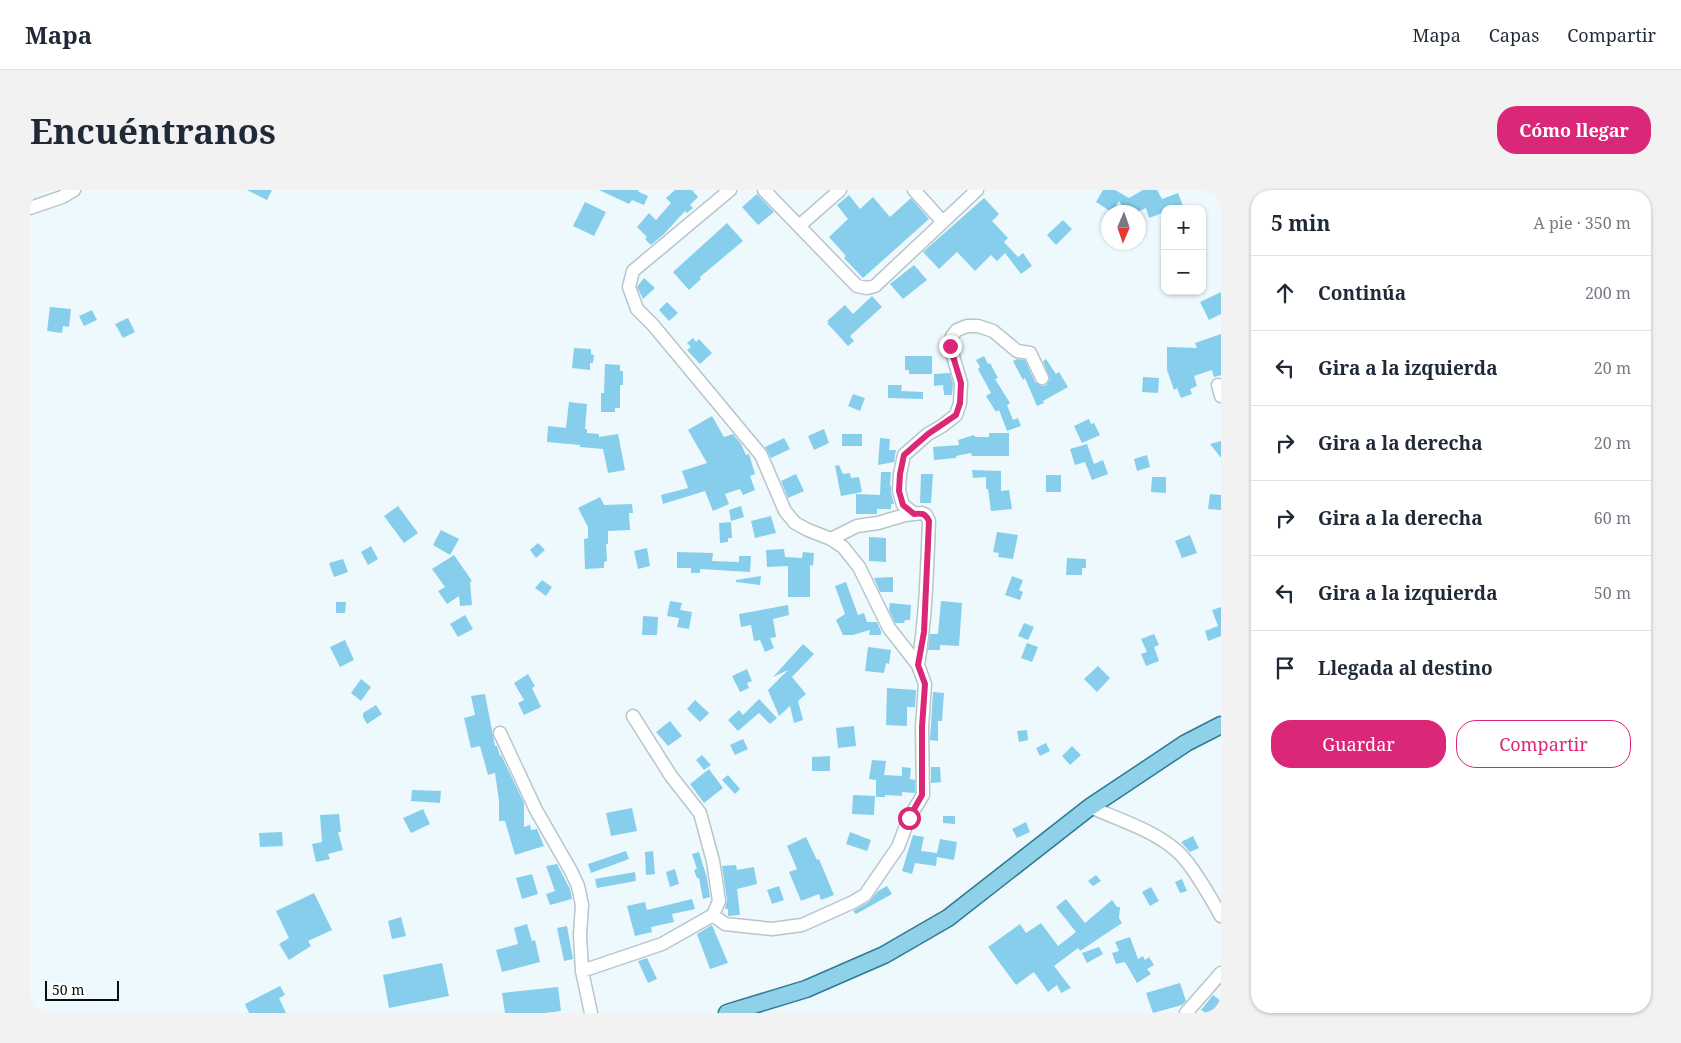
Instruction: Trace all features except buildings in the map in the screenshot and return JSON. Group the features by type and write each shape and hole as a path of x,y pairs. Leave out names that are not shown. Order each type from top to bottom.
{"main road":[{"path":"727,1013 806,989 884,955 948,918 1090,807 1164,757 1221,725"}],"street":[{"path":"30,208 62,197 74,190"},
{"path":"713,915 725,924 772,929 802,925 865,895 898,848 909,818 922,795 922,727 925,684 918,665 889,628 859,567 843,547 832,539 795,523 785,511 761,454 653,325 637,309 629,287 633,271 730,190"},
{"path":"799,226 840,190"},
{"path":"914,190 943,222"},
{"path":"767,192 857,286 867,288 875,286 977,190"},
{"path":"914,514 903,505 899,491 904,455 928,434 956,415 960,403 961,383 950,346 952,336 957,330 968,326 978,326 993,331 1017,351 1030,353 1042,378"},
{"path":"832,539 857,526 914,514 922,513 926,515 929,521 924,632 918,665"},
{"path":"582,971 662,944 713,915 719,901 713,861 700,813 671,776 633,716"},
{"path":"500,733 536,810 578,886 582,905 580,935 582,971 591,1013"},
{"path":"1090,807 1154,834 1178,852 1221,916"},
{"path":"1184,1012 1221,973"}],"route":[{"path":"909,818 922,795 922,727 925,684 918,665 924,632 929,521 926,515 922,513 914,514 903,505 899,491 900,474 904,455 928,434 956,415 960,403 961,383 950,346"}]}
